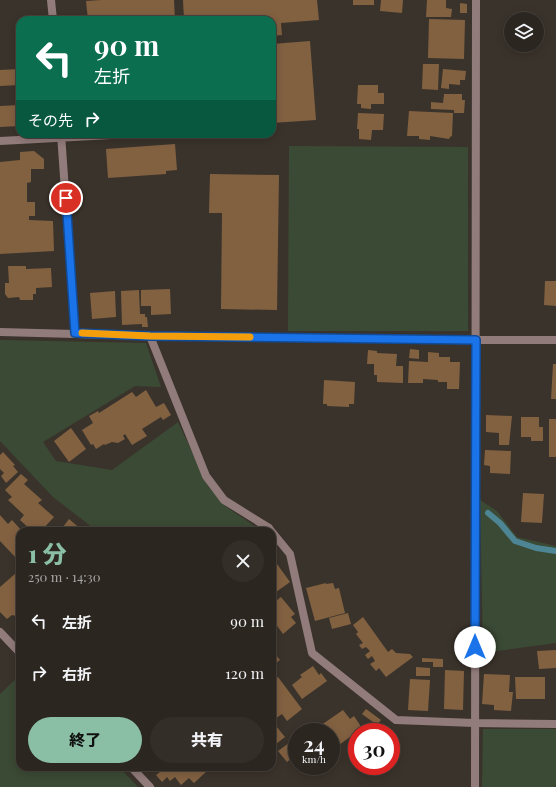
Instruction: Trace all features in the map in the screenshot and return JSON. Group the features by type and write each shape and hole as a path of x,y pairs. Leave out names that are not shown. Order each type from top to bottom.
{"street":[{"path":"51,0 53,16"},
{"path":"475,787 476,0"},
{"path":"0,141 37,138"},
{"path":"61,138 75,333"},
{"path":"0,332 150,336 556,340"},
{"path":"150,336 206,476 224,500 267,527"},
{"path":"276,537 290,554 312,653 396,720 556,724"},
{"path":"0,632 16,649"},
{"path":"135,771 150,787"}],"green space":[{"path":"289,146 468,147 468,331 288,331"},
{"path":"0,340 146,343 161,387 135,386 43,442 56,461 112,470 178,422 208,486 225,506 256,527 92,527 53,497 0,441"},
{"path":"480,500 497,511 517,537 556,546 556,643 483,653"},
{"path":"16,679 16,771 123,771 138,787 0,787 0,694"},
{"path":"483,729 556,729 556,787 482,787"}],"building":[{"path":"174,0 175,16 88,16 86,1"},
{"path":"183,0 317,0 319,20 281,23 282,35 276,36 276,16 184,16"},
{"path":"353,0 374,0 374,5 353,5"},
{"path":"381,0 403,0 402,13 380,11"},
{"path":"427,0 446,0 446,8 452,9 451,17 426,17"},
{"path":"460,3 467,4 467,13 460,13"},
{"path":"429,19 465,20 464,59 428,58"},
{"path":"310,41 316,120 276,123 276,44"},
{"path":"423,64 439,64 438,90 422,89"},
{"path":"16,69 16,85 0,86 0,70"},
{"path":"443,69 466,71 465,80 460,80 460,85 449,84 449,89 441,88"},
{"path":"358,85 378,85 378,93 384,93 384,104 371,104 371,109 361,108 361,104 357,104"},
{"path":"444,94 462,94 462,100 465,100 464,113 454,113 454,110 431,109 431,102 443,103"},
{"path":"16,105 16,126 0,127 0,106"},
{"path":"409,111 453,113 452,136 449,139 430,136 430,140 419,139 419,136 407,136"},
{"path":"358,113 384,114 383,130 372,130 371,140 359,139 359,129 357,129"},
{"path":"175,144 177,170 166,171 166,174 108,178 106,149"},
{"path":"34,151 44,159 44,169 31,169 31,182 27,183 27,202 35,202 35,216 29,216 29,220 53,221 54,251 0,254 0,162 20,160 20,152"},
{"path":"210,174 279,175 277,310 221,309 222,213 209,213"},
{"path":"8,266 26,266 26,269 51,268 52,287 36,288 36,294 33,294 33,300 20,300 19,297 8,298 5,294 5,283 9,283"},
{"path":"545,281 556,281 556,306 544,305"},
{"path":"170,289 171,314 151,315 151,306 141,306 141,290"},
{"path":"139,290 140,314 145,314 145,317 147,317 148,327 142,327 142,324 122,325 121,291"},
{"path":"115,291 116,317 92,319 90,293"},
{"path":"410,349 419,350 419,359 409,358"},
{"path":"368,350 377,351 377,353 397,354 396,366 403,366 403,383 377,382 377,375 374,375 374,364 367,364"},
{"path":"428,352 439,353 439,357 450,357 450,362 460,362 459,389 447,389 447,382 438,382 438,380 423,379 423,383 408,383 409,361 428,362"},
{"path":"553,364 556,364 556,399 551,399"},
{"path":"324,380 355,382 354,404 349,404 349,407 327,406 327,404 323,404"},
{"path":"146,390 156,407 164,403 171,415 163,420 161,417 142,429 147,436 132,445 125,434 123,436 125,439 118,443 112,442 105,445 104,444 96,449 93,444 91,445 82,430 93,423 89,416 98,411 99,413 132,392 136,397"},
{"path":"486,415 512,416 509,445 499,445 499,433 486,432"},
{"path":"521,417 539,417 539,427 543,427 543,441 531,441 531,437 521,437"},
{"path":"549,419 556,419 556,457 549,457"},
{"path":"71,428 86,449 69,462 54,441"},
{"path":"485,450 511,451 510,474 490,473 490,466 484,465"},
{"path":"3,452 15,465 13,466 18,472 6,483 1,476 4,473 0,469 0,455"},
{"path":"21,474 28,480 24,484 42,500 38,503 54,517 45,527 28,527 20,520 24,515 8,500 12,497 5,490"},
{"path":"523,493 544,494 542,523 521,522"},
{"path":"0,515 8,524 12,520 18,527 16,527 16,558 0,541"},
{"path":"69,519 78,527 63,527"},
{"path":"276,563 290,582 276,592"},
{"path":"16,573 16,616 12,615 7,619 0,612 0,587"},
{"path":"326,583 333,583 335,589 339,588 345,613 315,621 306,588"},
{"path":"281,597 295,614 291,617 296,623 283,634 276,624 276,601"},
{"path":"348,613 351,624 332,629 329,618"},
{"path":"363,617 388,652 392,649 396,653 410,654 413,657 386,677 379,668 376,671 370,664 375,661 372,656 368,659 365,655 370,651 366,647 362,649 359,645 363,643 356,634 358,632 353,625"},
{"path":"556,650 556,668 539,669 537,651"},
{"path":"276,655 280,660 276,663"},
{"path":"422,658 443,659 443,667 433,667 433,662 422,662"},
{"path":"313,666 319,675 321,673 327,681 302,699 292,685 302,677 300,675"},
{"path":"416,667 430,668 430,676 416,676"},
{"path":"445,670 464,671 463,710 444,709"},
{"path":"484,674 510,675 509,692 513,692 511,711 494,710 494,705 482,704"},
{"path":"278,677 302,709 287,721 282,714 276,718 276,678"},
{"path":"515,677 545,677 545,699 516,699"},
{"path":"410,679 430,680 428,711 408,710"},
{"path":"366,709 381,720 379,723 374,723 362,714"},
{"path":"343,710 350,719 354,716 359,723 348,723 348,738 340,744 340,723 324,723"},
{"path":"276,726 285,737 276,744"},
{"path":"288,744 288,761 287,762 278,751"},
{"path":"159,771 207,771 194,783 189,778 181,785 175,777 170,781 167,777 162,782 156,775 160,772"}],"waterway":[{"path":"488,513 500,523 515,541 536,548 556,551"}],"slow traffic":[{"path":"82,333 150,336 250,337"}],"route":[{"path":"66,198 75,333 150,336 476,340 475,647"}]}
